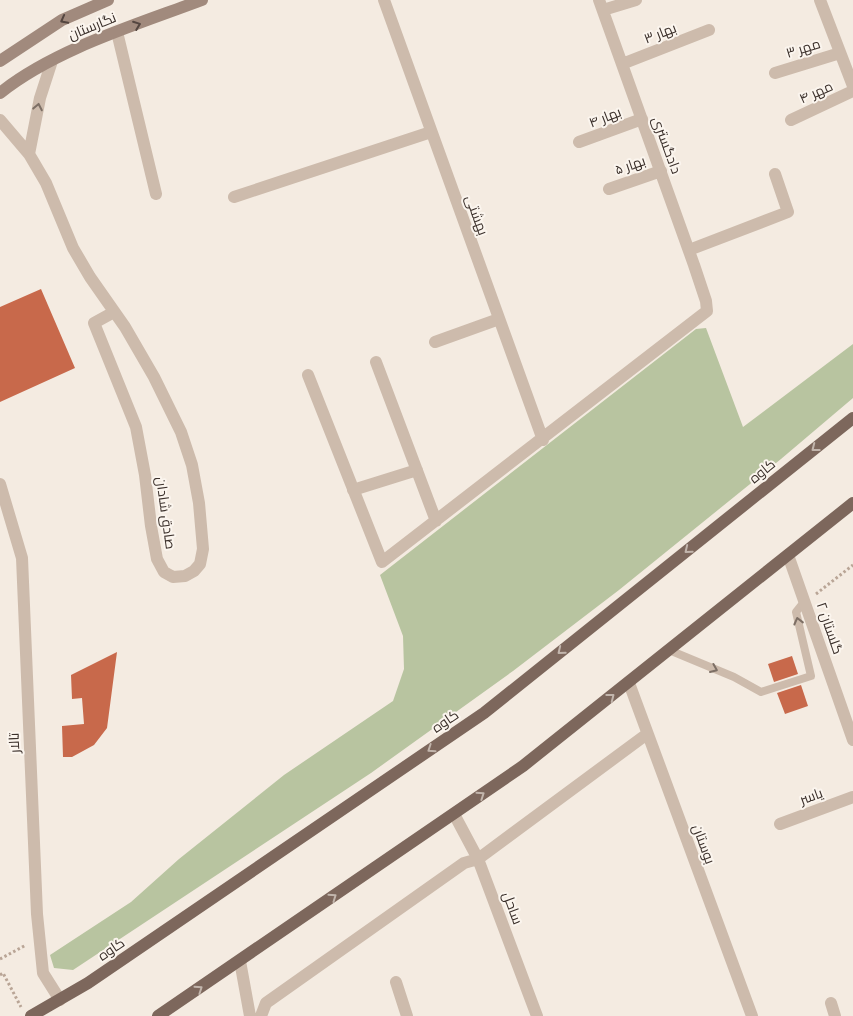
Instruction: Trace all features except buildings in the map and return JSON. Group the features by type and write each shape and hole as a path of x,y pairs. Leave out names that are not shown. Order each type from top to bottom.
{"main road":[{"name":"نگارستان","path":"0,61 62,20 108,0"},
{"name":"نگارستان","path":"0,93 15,81 81,46 198,1"},
{"name":"کاوه","path":"26,1012 60,1000 88,983 484,713 853,418"},
{"path":"158,1016 523,766 853,502"}],"street":[{"name":"بهشتی","path":"384,0 543,440"},
{"path":"601,5 636,0"},
{"path":"820,0 853,86"},
{"name":"دادگستری","path":"543,440 707,311 706,301 689,250 601,5"},
{"name":"بهار ۳","path":"622,64 709,30"},
{"path":"117,32 156,194"},
{"name":"مهر ۳","path":"775,72 840,52"},
{"path":"29,154 40,98 52,61"},
{"name":"مهر ۴","path":"791,120 853,92"},
{"name":"بهار ۴","path":"579,142 642,119"},
{"name":"صادق شادان","path":"0,120 29,154 46,183 73,248 90,277 125,327 154,377 181,432 192,465 199,503 203,549 200,564 194,572 185,576 173,577 164,572 157,559 146,475 136,427 94,323 114,312"},
{"path":"234,198 432,132"},
{"name":"بهار ۵","path":"609,188 661,171"},
{"path":"689,250 788,212 775,174"},
{"path":"435,342 499,319"},
{"path":"376,362 436,521"},
{"path":"308,375 382,562 543,440"},
{"path":"352,490 417,470"},
{"name":"تالار","path":"0,484 22,558 29,737 43,973 60,1000"},
{"name":"گلستان ۲","path":"788,555 853,740"},
{"name":"بوستان","path":"628,683 752,1016"},
{"path":"261,1016 266,1003 464,863 478,859 647,734"},
{"name":"یاسر","path":"780,824 853,797"},
{"name":"ساحل","path":"454,814 478,859 537,1016"},
{"path":"240,961 250,1016"},
{"path":"396,982 407,1016"},
{"path":"831,1003 835,1016"}],"lane":[{"path":"669,650 734,677 761,692 812,676 796,612 804,602"}],"path":[{"path":"804,602 853,565"},
{"path":"0,959 40,938"},
{"path":"1,974 26,1012"}],"green space":[{"path":"706,328 743,427 853,344 853,398 619,590 513,671 371,773 73,970 54,968 50,955 131,902 179,859 284,775 393,701 404,669 403,636 380,575 696,329"}]}
